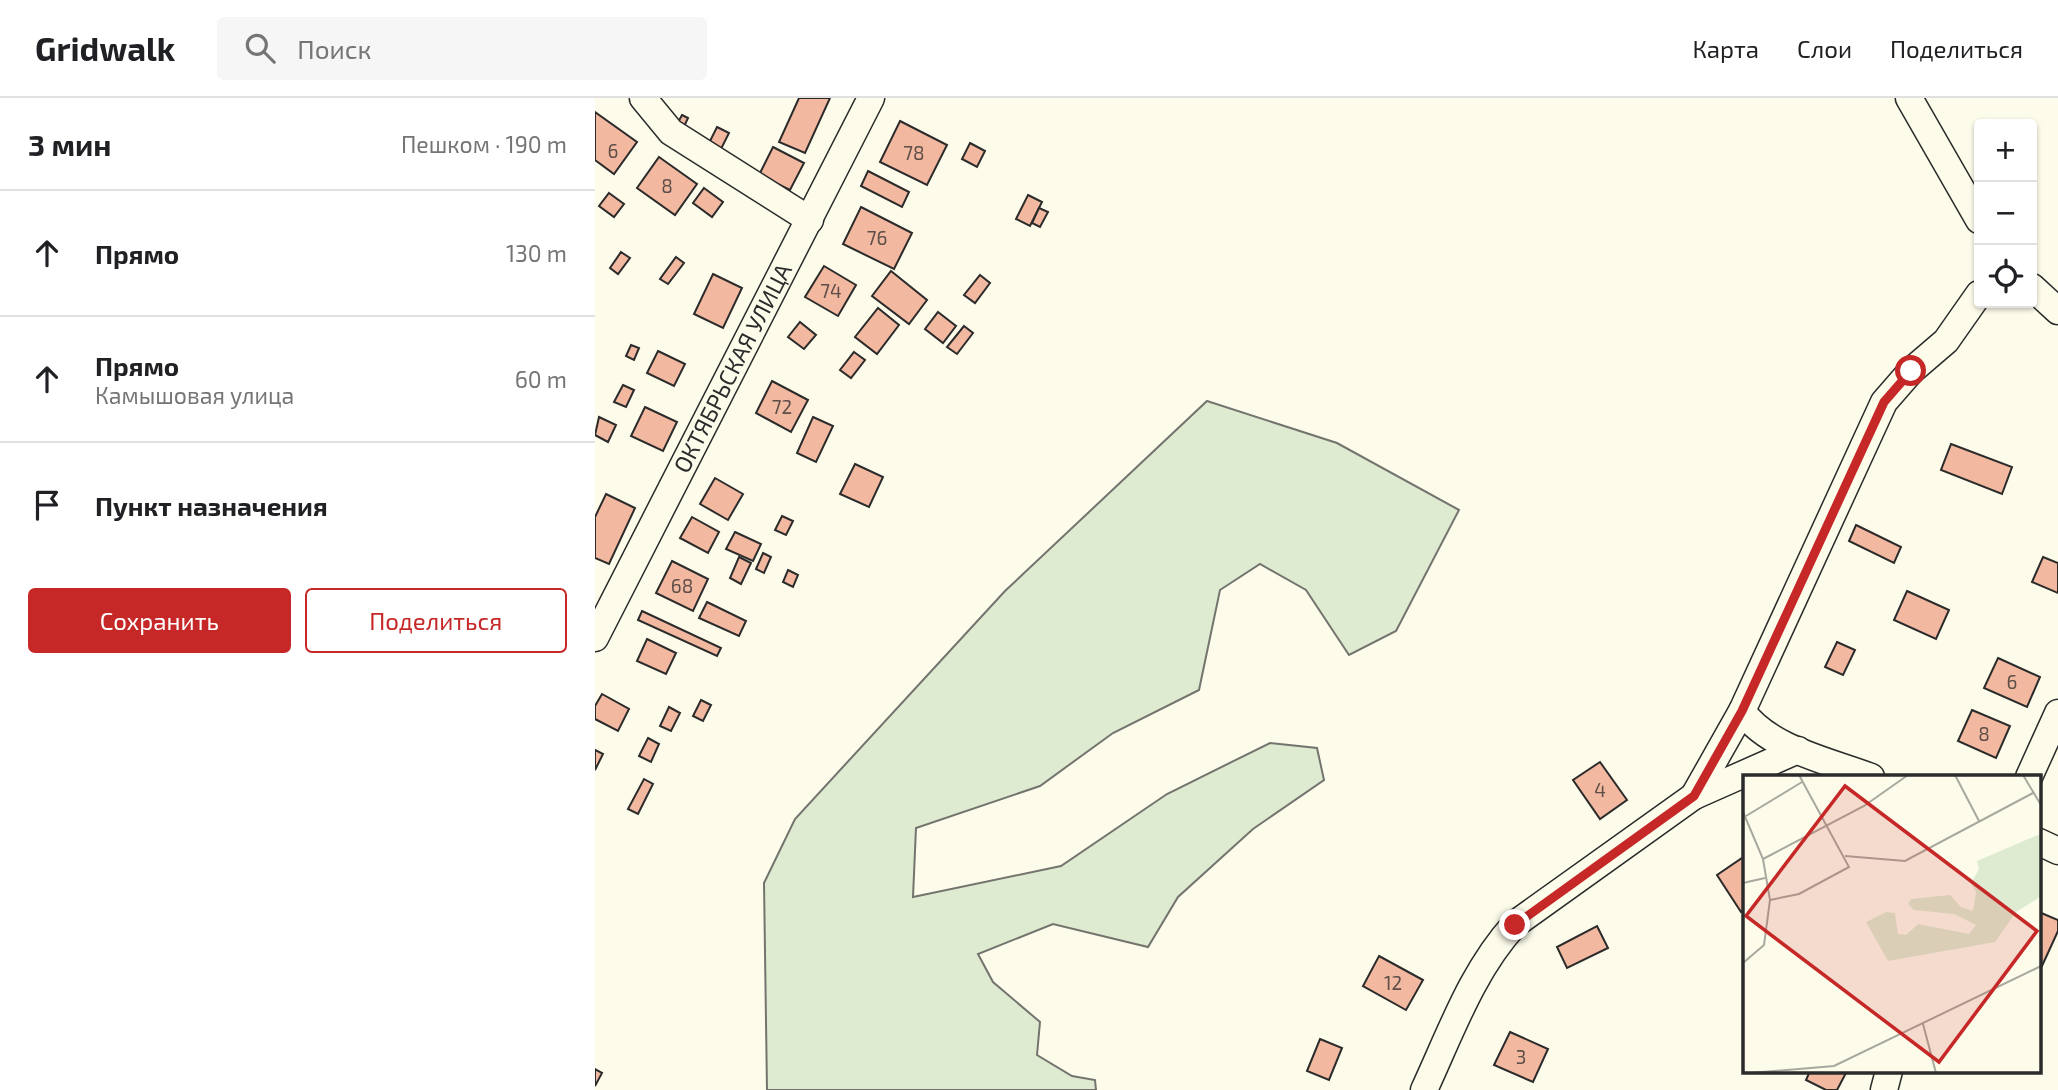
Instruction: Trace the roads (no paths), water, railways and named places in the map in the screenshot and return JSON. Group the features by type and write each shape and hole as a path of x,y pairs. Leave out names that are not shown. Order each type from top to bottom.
{"street":[{"path":"643,98 671,132 810,220"},
{"name":"ОКТЯБРЬСКАЯ УЛИЦА","path":"595,638 871,98"},
{"path":"1909,98 1974,211"},
{"path":"2037,292 2058,311"},
{"path":"1694,796 1742,711 1884,402 1911,371 1946,341 1974,302"},
{"path":"1742,711 1753,727 1798,750 1866,775"},
{"path":"2029,775 2058,713"},
{"path":"1425,1090 1475,978 1493,948 1515,925 1694,796 1798,750"},
{"path":"2041,843 2058,851"},
{"path":"1884,1090 1889,1072"}]}
